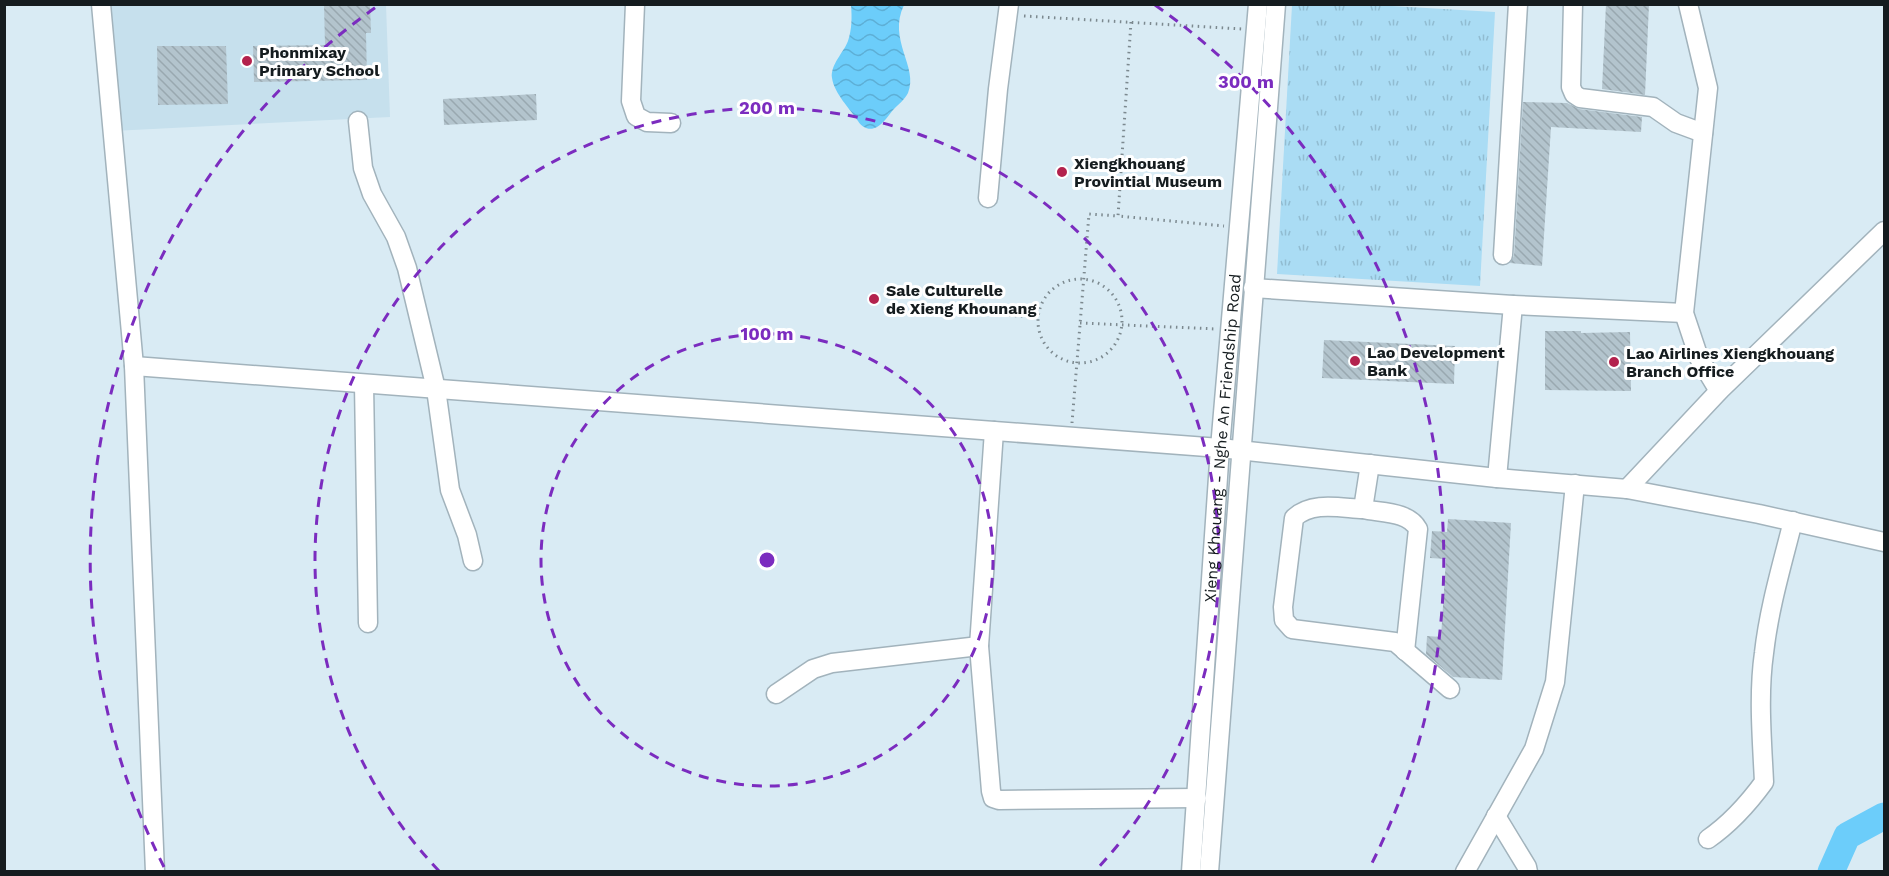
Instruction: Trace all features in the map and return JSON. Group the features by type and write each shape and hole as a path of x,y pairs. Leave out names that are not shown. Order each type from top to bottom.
{"street":[{"path":"101,4 134,366 155,872"},
{"path":"635,4 631,101 636,116 647,122 671,123"},
{"name":"Xieng Khouang - Nghe An Friendship Road","path":"1191,872 1220,448 1258,4"},
{"name":"Xieng Khouang - Nghe An Friendship Road","path":"1209,872 1276,4"},
{"path":"1503,255 1518,4"},
{"path":"1573,4 1571,87 1574,94 1580,98 1653,107 1676,123 1703,133"},
{"path":"1688,4 1708,88 1684,313 1699,358 1719,391"},
{"path":"988,198 998,89 1009,10"},
{"path":"358,121 363,168 372,194 396,237 407,268 436,389 450,490 467,535 473,561"},
{"path":"1627,489 1719,391 1884,231"},
{"path":"1253,288 1513,305 1684,313"},
{"path":"1497,478 1513,305"},
{"path":"134,366 1220,448 1497,478 1627,489 1793,521 1884,542"},
{"path":"364,384 368,623"},
{"path":"994,431 979,646 993,798 999,800 1197,798"},
{"path":"1363,509 1370,465"},
{"path":"1465,872 1534,749 1555,682 1575,484"},
{"path":"1405,651 1418,528 1413,521 1404,516 1363,509 1311,508 1302,510 1294,518 1283,607 1284,620 1292,629 1395,642 1405,651 1450,689"},
{"path":"1708,838 1725,827 1750,801 1764,782 1761,713 1763,654 1776,586 1793,521"},
{"path":"776,694 813,669 832,663 979,646"},
{"path":"1496,816 1528,872"}],"path":[{"path":"1009,10 1131,22 1255,30"},
{"path":"1118,216 1131,22"},
{"path":"1071,437 1089,214 1239,228"},
{"path":"1083,279 1096,282 1116,299 1121,312 1122,325 1112,349 1096,360 1077,363 1064,360 1052,353 1044,343 1039,331 1038,317 1044,299 1058,285 1070,280 1083,279"},
{"path":"985,314 1038,317"},
{"path":"1080,323 1230,330"}],"shaded area":[{"name":"Phonmixay Primary School","path":"101,5 386,5 390,117 113,131"}],"green space":[{"path":"1292,5 1375,5 1495,12 1480,286 1277,274"}],"water":[{"path":"851,5 904,5 899,30 910,73 908,93 881,124 872,129 860,123 833,84 833,68 849,36"}],"building":[{"path":"324,4 370,4 371,33 366,33 367,80 254,82 253,46 325,45"},
{"path":"1606,4 1649,4 1645,95 1602,89"},
{"path":"157,46 226,46 228,104 158,105"},
{"path":"536,94 537,120 444,125 443,99"},
{"path":"1523,102 1567,103 1579,109 1642,117 1641,132 1551,127 1542,266 1510,263 1514,256"},
{"path":"1545,331 1630,332 1631,391 1545,390"},
{"path":"1324,340 1455,346 1454,384 1322,378"},
{"path":"1448,519 1511,523 1502,680 1453,677 1426,654 1427,636 1441,637 1446,559 1430,558 1432,531 1447,532"}],"waterway":[{"path":"1831,872 1847,836 1884,816"}],"place":[{"name":"Phonmixay Primary School","path":"247,61"},
{"name":"Xiengkhouang Provintial Museum","path":"1062,172"},
{"name":"Sale Culturelle de Xieng Khounang","path":"874,299"},
{"name":"Lao Development Bank","path":"1355,361"},
{"name":"Lao Airlines Xiengkhouang Branch Office","path":"1614,362"}]}
